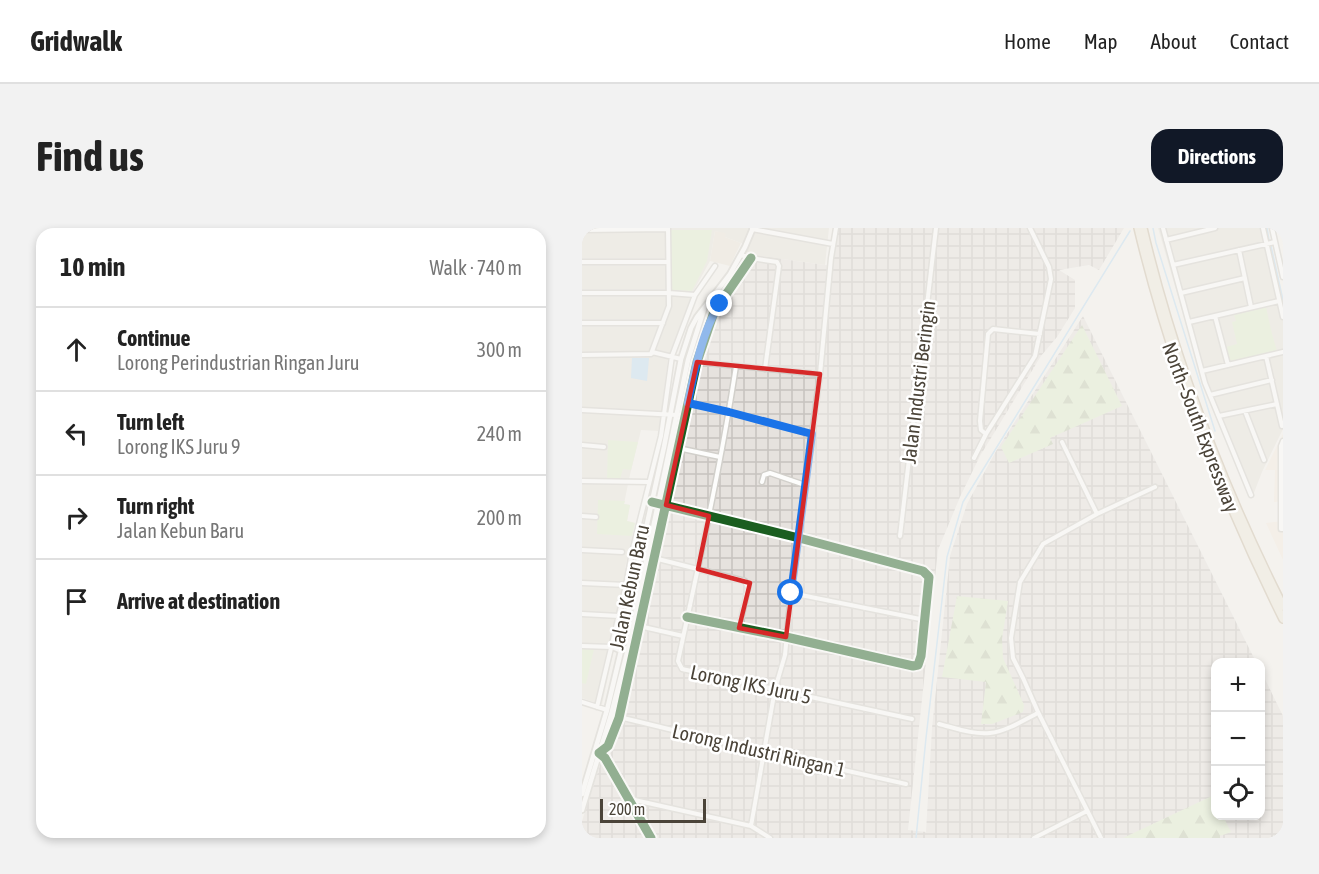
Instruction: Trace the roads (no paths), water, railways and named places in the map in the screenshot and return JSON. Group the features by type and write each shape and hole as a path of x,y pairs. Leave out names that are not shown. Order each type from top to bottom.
{"highway":[{"name":"North–South Expressway","path":"1138,228 1166,332 1196,423 1232,512 1283,619"},
{"name":"North–South Expressway","path":"1143,228 1164,307 1196,406 1238,510 1283,606"}],"street":[{"path":"751,826 775,689 784,656 836,228"},
{"name":"Jalan Industri Beringin","path":"900,536 936,228"},
{"path":"974,458 1035,356 1051,279 1049,267 1030,228"},
{"path":"1163,228 1202,371 1251,495"},
{"path":"1166,240 1215,228"},
{"path":"1263,228 1283,317"},
{"path":"1272,228 1283,277"},
{"path":"582,230 668,229 669,306 652,353"},
{"path":"753,229 833,244"},
{"name":"Jalan Kebun Baru","path":"674,415 681,358 691,328 700,311 722,285 741,255 753,229"},
{"path":"1173,266 1275,242"},
{"path":"1239,250 1251,307"},
{"path":"741,255 777,262 779,266 765,369"},
{"name":"Jalan Kebun Baru","path":"599,753 608,746 619,718 697,362 714,312 751,258"},
{"path":"582,262 668,262"},
{"path":"597,707 664,414 672,356 695,295 715,266"},
{"path":"1181,293 1245,278"},
{"path":"582,293 695,295"},
{"path":"1189,322 1279,301"},
{"name":"Jalan Kebun Baru","path":"582,810 627,653 674,415 705,306"},
{"path":"1215,316 1228,365"},
{"path":"582,323 663,323"},
{"path":"987,434 981,430 980,421 988,334 993,329 1040,334"},
{"path":"1202,371 1283,352"},
{"path":"582,355 652,353 681,358"},
{"path":"1266,356 1282,426"},
{"path":"697,362 820,374"},
{"name":"Lorong IKS Juru 5","path":"736,366 709,516 678,661 682,669 912,719"},
{"path":"1210,395 1272,380"},
{"path":"688,403 812,434"},
{"path":"1219,416 1277,404"},
{"path":"582,410 674,415"},
{"path":"1245,411 1264,460"},
{"path":"1283,441 1281,446 1281,529 1283,529"},
{"path":"1062,442 1096,514"},
{"path":"582,446 604,447"},
{"path":"678,448 720,457"},
{"path":"762,482 764,475 770,473 805,485"},
{"path":"582,481 649,482"},
{"path":"1101,838 1013,658 1011,638 1020,582 1043,544 1096,514 1155,487"},
{"path":"655,502 923,571 929,579 921,656 918,665 913,666 687,617"},
{"name":"Jalan Kebun Baru","path":"582,794 607,710 650,512 655,502"},
{"path":"642,510 650,512"},
{"path":"582,516 596,517"},
{"path":"582,550 622,552"},
{"path":"654,558 745,581 748,588 739,628"},
{"path":"582,583 626,585"},
{"path":"791,593 925,620"},
{"path":"582,614 619,616"},
{"path":"639,626 683,636"},
{"path":"582,646 612,647 621,651"},
{"path":"618,689 626,690"},
{"path":"582,702 607,710"},
{"path":"939,724 979,733 991,733 1038,712"},
{"name":"Lorong Industri Ringan 1","path":"611,715 906,784"},
{"path":"599,753 605,758 651,838"},
{"path":"629,799 751,826 770,838"},
{"path":"1034,838 1088,812"},
{"path":"1277,838 1283,835"}],"water":[{"path":"632,358 649,358 647,381 631,378"}],"waterway":[{"path":"1153,228 1215,431"},
{"path":"1267,228 1269,240"},
{"path":"916,838 947,557 963,502 1130,231"},
{"path":"1271,246 1283,300"}]}
